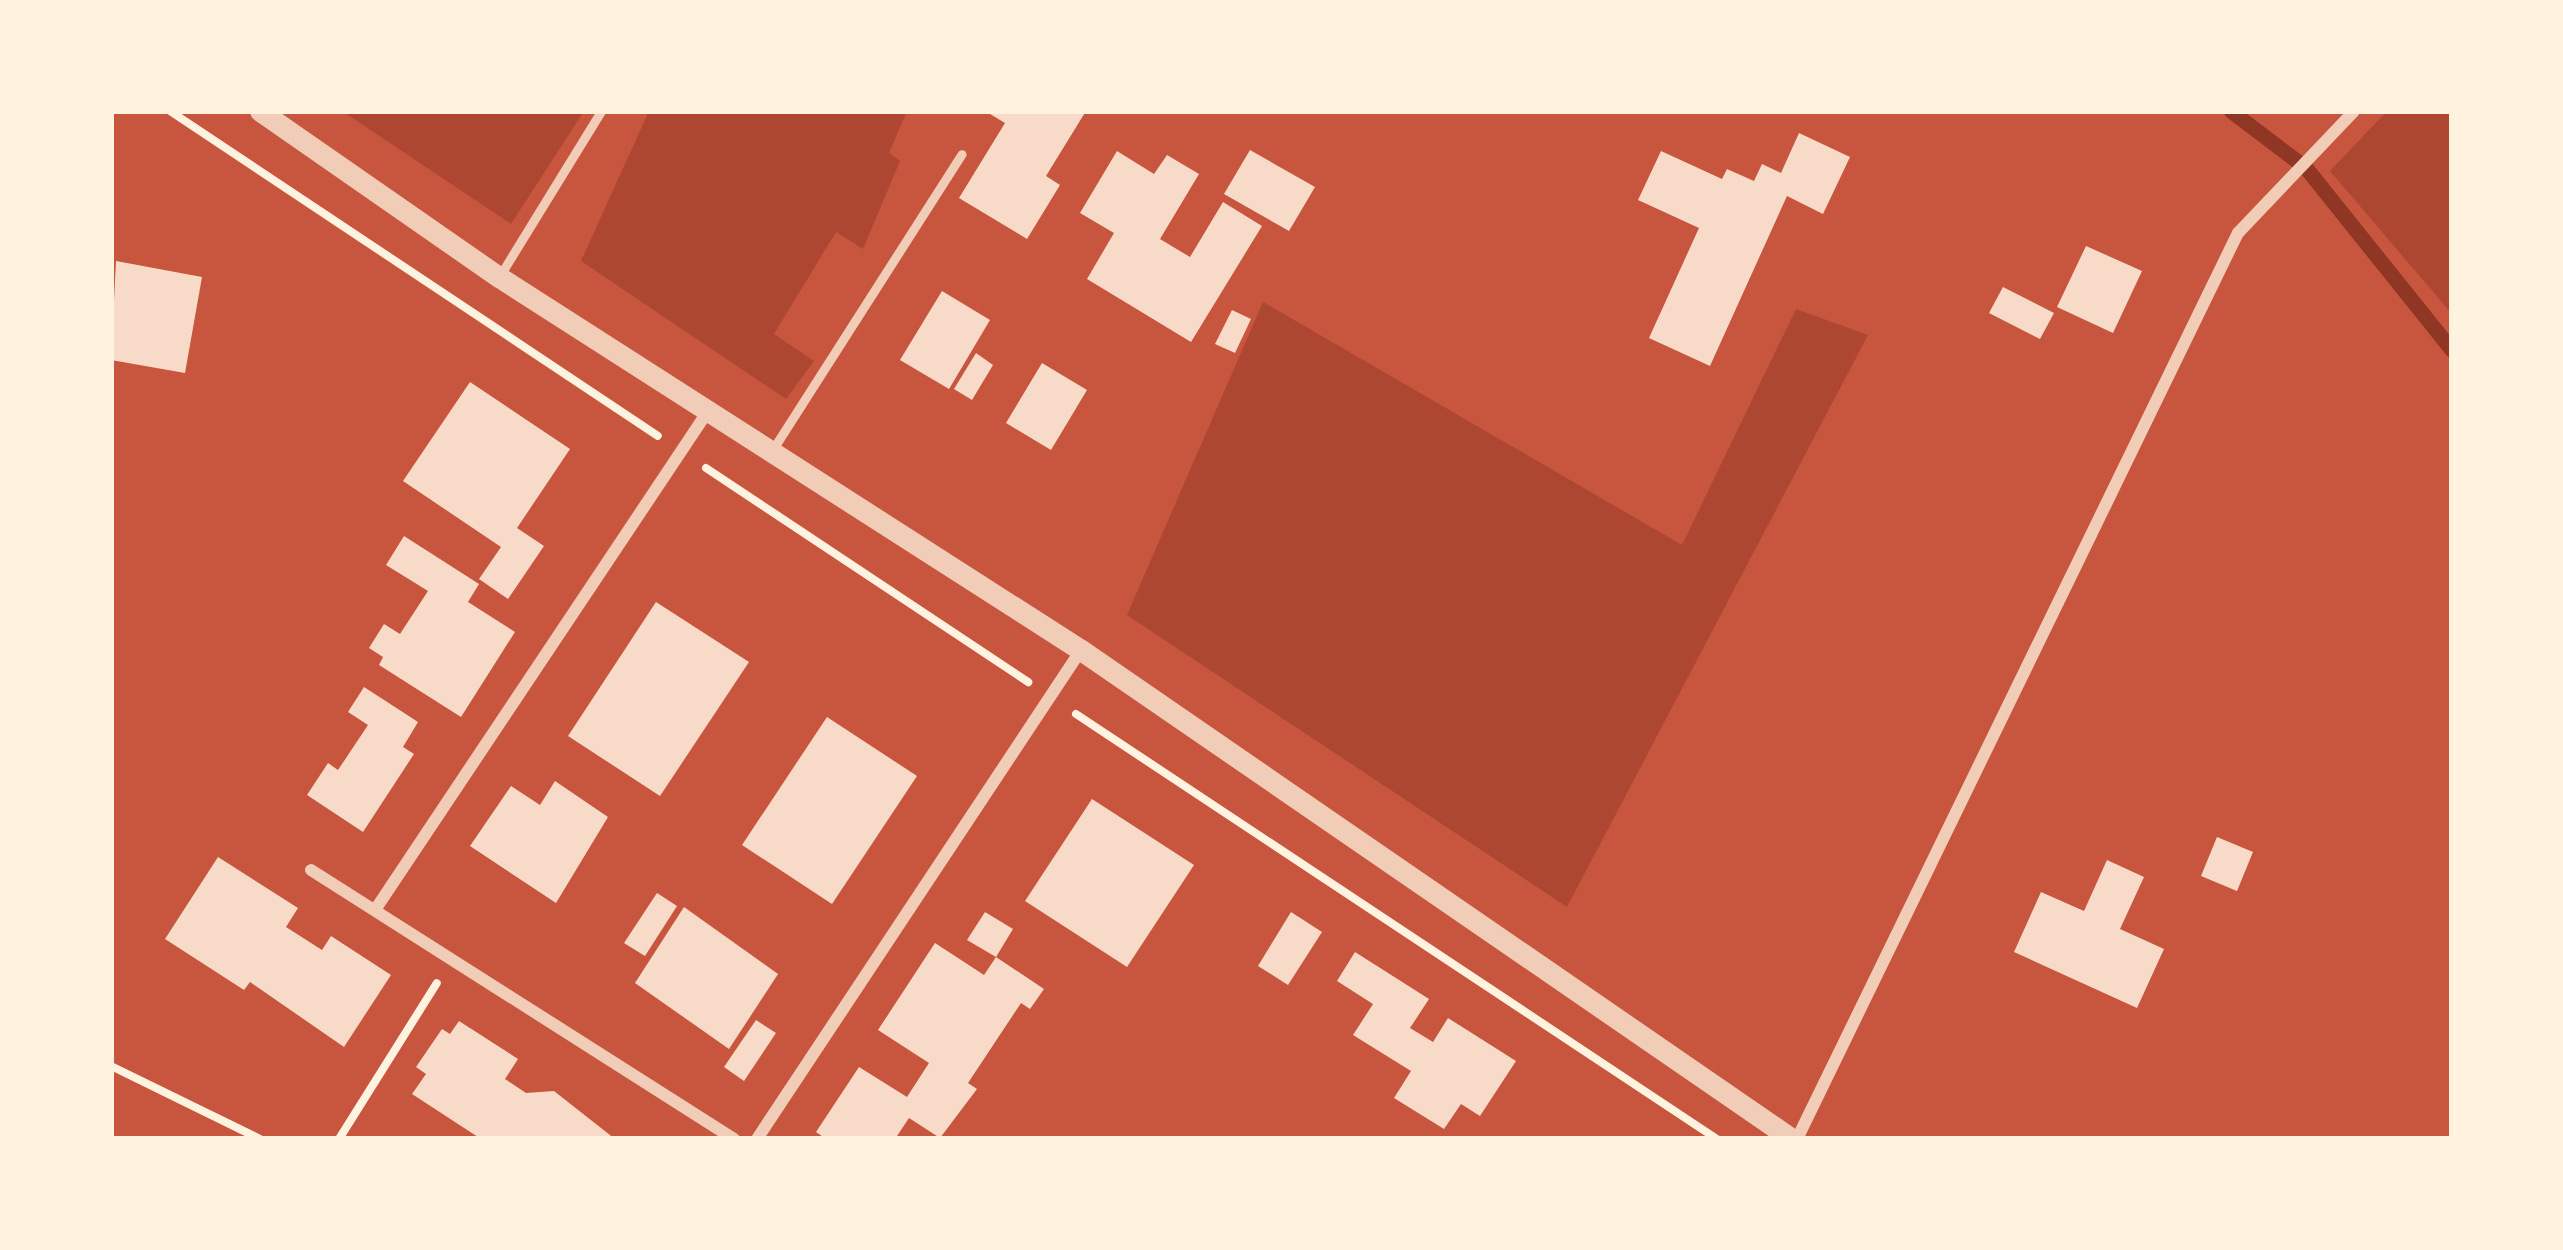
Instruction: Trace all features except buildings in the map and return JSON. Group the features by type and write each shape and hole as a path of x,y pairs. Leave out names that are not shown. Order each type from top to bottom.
{"street":[{"path":"260,111 499,277 710,407 1081,650 1795,1139 2238,232 2354,111"},
{"path":"377,907 710,407"},
{"path":"757,1139 1047,694 1081,650"},
{"path":"311,870 377,907 734,1139"}],"lane":[{"path":"499,277 601,111"},
{"path":"773,449 962,154"}],"path":[{"path":"170,111 1717,1139"},
{"path":"339,1139 454,956"},
{"path":"111,1066 260,1139"}],"shaded area":[{"path":"342,111 584,111 511,224"},
{"path":"649,111 907,111 889,153 900,161 863,249 836,232 774,334 814,361 786,399 581,261"},
{"path":"2387,111 2452,111 2452,314 2330,171"},
{"path":"1263,302 1682,545 1796,309 1868,335 1567,907 1127,615"}],"waterway":[{"path":"2231,111 2306,168 2452,350"}]}
